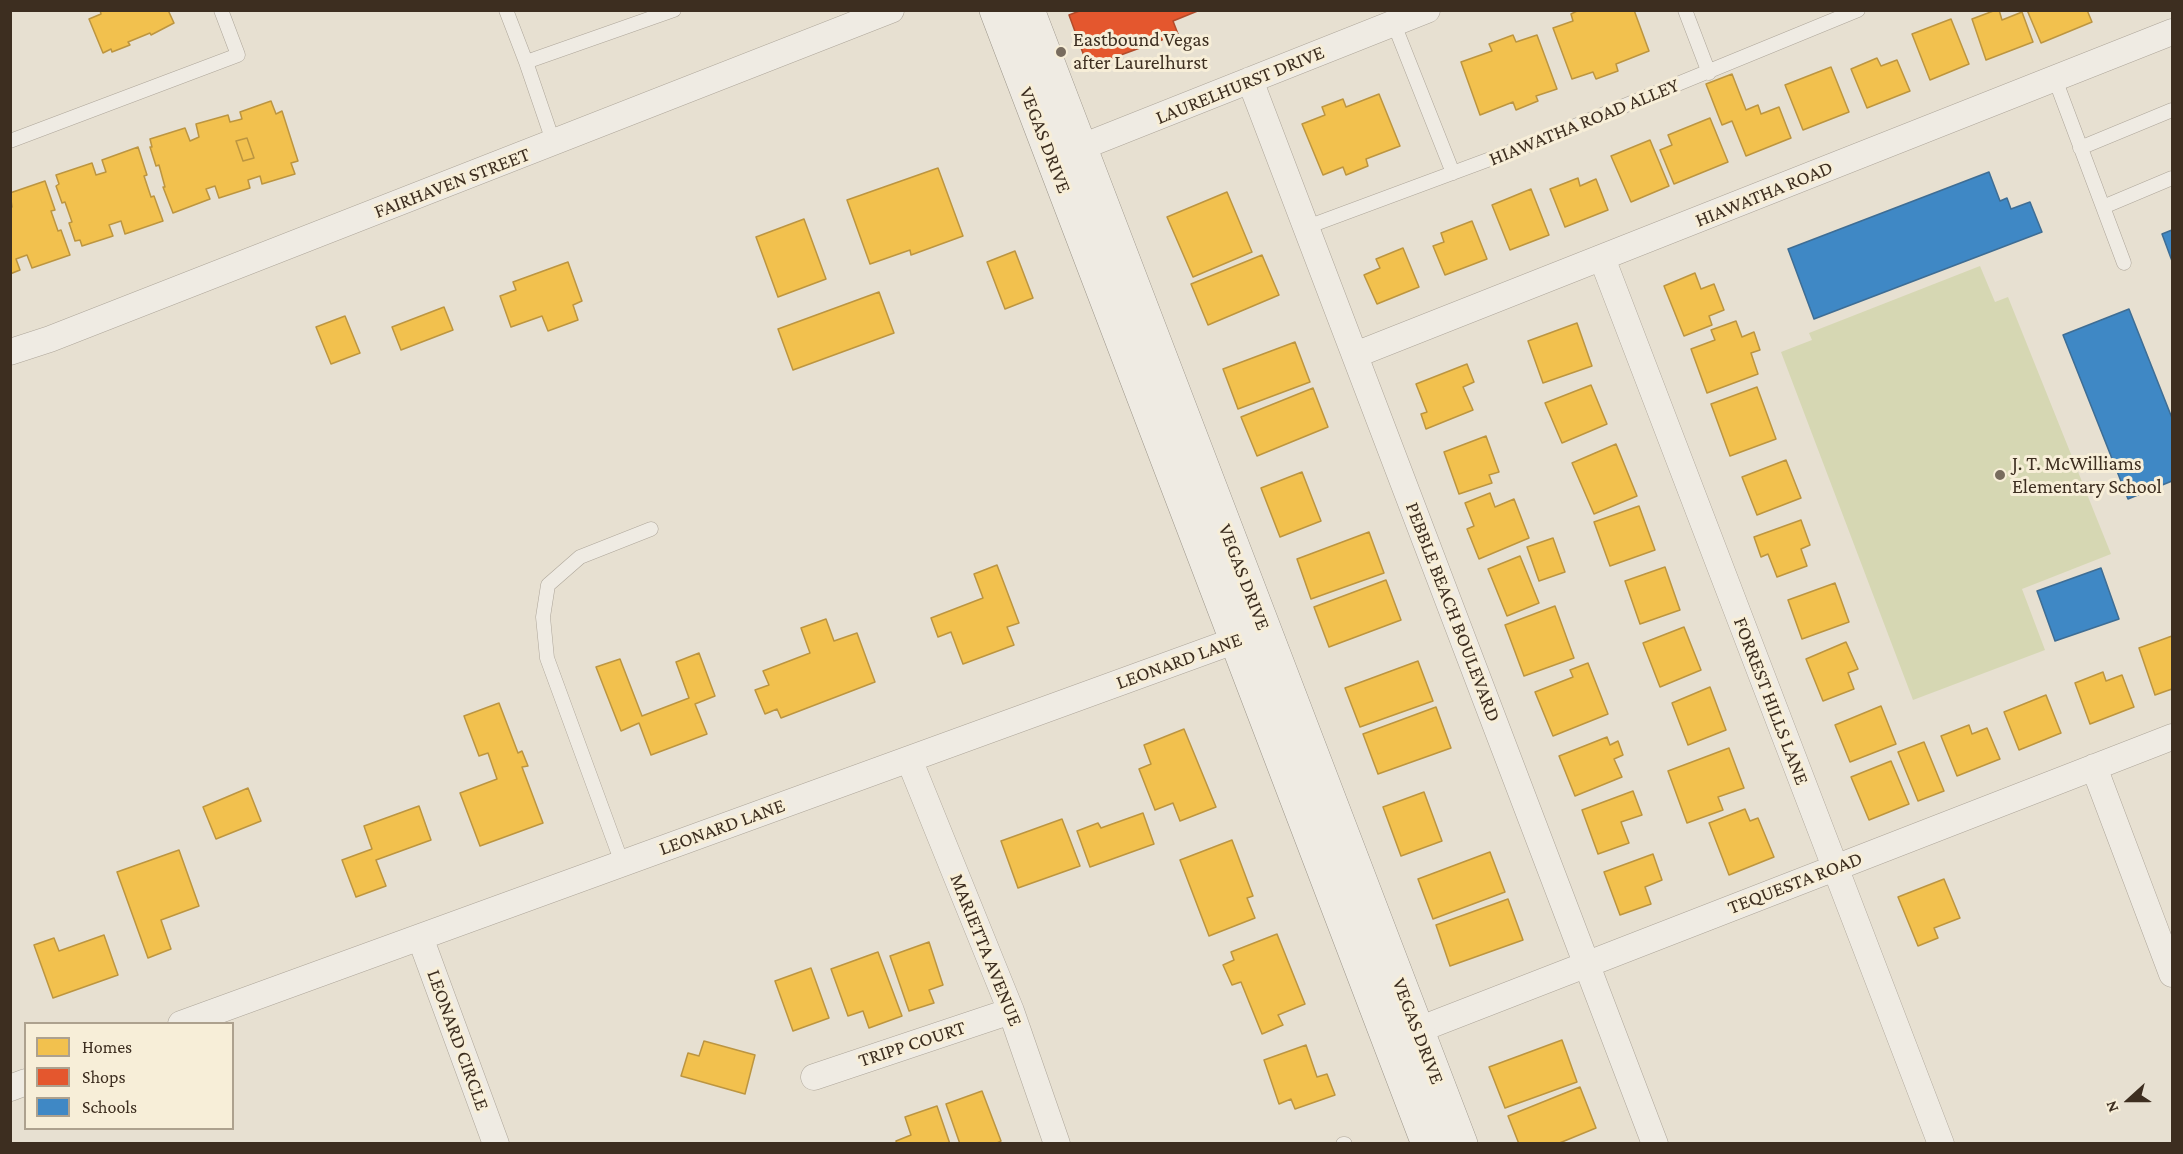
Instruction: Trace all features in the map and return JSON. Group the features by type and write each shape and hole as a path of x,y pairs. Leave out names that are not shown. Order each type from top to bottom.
{"main road":[{"name":"VEGAS DRIVE","path":"1005,11 1067,153 1250,635 1436,1139"},
{"name":"VEGAS DRIVE","path":"1250,635 1418,1030 1436,1139"}],"street":[{"name":"FAIRHAVEN STREET","path":"10,352 50,339 554,144 891,10"},
{"name":"LAURELHURST DRIVE","path":"1067,153 1427,10"},
{"name":"HIAWATHA ROAD","path":"1355,355 2172,32"},
{"name":"PEBBLE BEACH BOULEVARD","path":"1250,80 1656,1143"},
{"name":"FORREST HILLS LANE","path":"1602,258 1941,1143"},
{"name":"LEONARD LANE","path":"184,1022 1250,635"},
{"name":"TEQUESTA ROAD","path":"1418,1030 2172,737"},
{"name":"MARIETTA AVENUE","path":"909,759 1011,1011 1057,1143"},
{"path":"2094,767 2172,974"},
{"name":"LEONARD CIRCLE","path":"420,937 496,1143"},
{"name":"TRIPP COURT","path":"814,1077 1011,1011"}],"lane":[{"path":"10,141 238,55 221,10"},
{"path":"506,10 554,144"},
{"path":"526,62 674,10"},
{"path":"1685,10 1709,73"},
{"name":"HIAWATHA ROAD ALLEY","path":"1306,227 1536,142 1858,10"},
{"path":"1394,24 1453,173"},
{"path":"2055,79 2124,263"},
{"path":"2080,148 2172,110"},
{"path":"2103,207 2172,178"},
{"path":"622,863 547,658 543,617 548,585 580,557 651,529"}],"green space":[{"path":"1980,266 1995,302 2008,297 2111,554 2022,589 2045,650 1913,700 1781,352 1812,340 1809,333"}],"building: Homes":[{"path":"100,10 168,10 174,23 151,35 150,33 128,42 130,45 103,53 89,19 101,14"},
{"path":"1579,10 1634,10 1649,51 1616,64 1618,71 1596,79 1593,72 1572,79 1553,28 1573,21 1571,14"},
{"path":"1999,10 2002,20 2022,12 2033,42 1986,60 1972,19"},
{"path":"2027,10 2087,10 2092,22 2041,43"},
{"path":"1951,19 1969,64 1930,80 1912,34"},
{"path":"1513,35 1516,42 1537,35 1557,89 1536,96 1538,101 1516,110 1513,102 1480,115 1461,62 1492,51 1489,44"},
{"path":"1877,58 1881,66 1897,60 1910,91 1867,108 1851,69"},
{"path":"1831,67 1849,112 1803,130 1785,85"},
{"path":"1732,74 1746,110 1758,105 1761,114 1779,107 1791,138 1746,156 1732,121 1722,125 1706,84"},
{"path":"1379,94 1400,146 1366,159 1368,166 1346,175 1343,167 1323,175 1302,124 1325,115 1322,107 1343,99 1346,107"},
{"path":"271,101 276,114 282,111 298,161 291,163 295,174 262,184 260,176 248,180 250,188 219,198 215,186 206,189 210,199 173,213 163,187 165,187 159,165 156,166 150,147 152,147 150,139 185,128 190,141 199,137 196,124 228,115 230,122 242,119 240,112","holes":["247,138 254,158 243,161 236,141"]},
{"path":"1710,118 1728,162 1674,184 1660,150 1672,145 1668,135"},
{"path":"247,138 254,158 243,161 236,141"},
{"path":"1650,140 1669,186 1631,202 1611,156"},
{"path":"138,147 151,197 154,196 163,221 125,234 121,221 109,225 113,236 82,246 80,240 75,241 69,223 72,222 56,186 59,184 56,175 92,163 96,175 106,172 102,160"},
{"path":"938,168 963,236 911,255 910,250 870,264 847,200"},
{"path":"1578,178 1580,186 1596,179 1608,210 1565,227 1550,189"},
{"path":"45,181 55,210 51,211 70,255 32,268 27,255 16,259 20,270 10,274 10,207 12,207 10,193"},
{"path":"1531,189 1549,235 1510,250 1492,205"},
{"path":"1227,192 1252,252 1193,277 1167,217"},
{"path":"804,219 826,279 778,297 756,237"},
{"path":"1472,221 1487,259 1445,275 1433,246 1444,242 1441,233"},
{"path":"1403,248 1419,287 1377,304 1364,275 1380,268 1376,259"},
{"path":"1015,251 1033,298 1005,309 987,262"},
{"path":"1262,255 1279,295 1208,325 1191,284"},
{"path":"568,262 582,301 573,305 578,320 548,331 542,316 511,327 500,296 516,290 513,282"},
{"path":"1695,273 1701,289 1714,284 1724,310 1709,316 1712,325 1684,336 1664,286"},
{"path":"879,292 894,333 793,370 778,329"},
{"path":"444,307 453,330 401,350 392,327"},
{"path":"345,316 360,353 331,364 316,327"},
{"path":"1736,321 1742,337 1754,332 1760,350 1751,353 1758,374 1707,393 1691,349 1715,340 1711,330"},
{"path":"1577,323 1592,366 1543,383 1528,341"},
{"path":"1295,342 1310,382 1238,409 1223,369"},
{"path":"1467,364 1474,382 1463,387 1473,410 1426,429 1421,414 1427,412 1416,384"},
{"path":"1591,385 1607,424 1562,443 1545,403"},
{"path":"1757,387 1776,439 1730,456 1711,404"},
{"path":"1313,388 1328,427 1257,456 1241,417"},
{"path":"1486,436 1499,472 1489,475 1492,483 1459,494 1444,452"},
{"path":"1616,444 1637,496 1594,514 1572,463"},
{"path":"1786,460 1801,498 1757,515 1742,477"},
{"path":"1302,472 1321,521 1280,537 1261,488"},
{"path":"1490,493 1495,507 1514,499 1529,538 1479,559 1467,529 1474,526 1465,503"},
{"path":"1639,506 1655,550 1610,566 1594,522"},
{"path":"1801,520 1810,545 1801,549 1807,566 1777,577 1768,554 1761,557 1754,537"},
{"path":"1369,532 1384,573 1311,599 1297,559"},
{"path":"1553,538 1565,572 1539,581 1527,547"},
{"path":"1520,556 1539,603 1507,616 1488,569"},
{"path":"997,565 1019,623 1007,627 1014,645 963,664 951,632 938,637 931,618 983,598 974,574"},
{"path":"1665,567 1680,610 1640,624 1625,581"},
{"path":"1386,580 1401,620 1329,647 1314,607"},
{"path":"1835,583 1849,622 1802,639 1788,600"},
{"path":"1555,606 1574,658 1524,676 1505,625"},
{"path":"826,619 834,641 857,633 875,682 781,718 777,709 765,714 755,690 769,685 763,671 810,653 801,628"},
{"path":"1684,627 1701,670 1660,687 1643,643"},
{"path":"2172,636 2172,689 2155,695 2139,648"},
{"path":"1846,642 1858,669 1848,673 1854,689 1823,701 1806,659"},
{"path":"699,653 715,696 695,704 707,734 651,755 639,723 621,731 596,667 620,659 642,716 689,698 676,662"},
{"path":"1418,661 1433,701 1360,727 1345,688"},
{"path":"1588,663 1608,714 1553,736 1535,692 1573,677 1570,670"},
{"path":"2103,672 2106,681 2122,675 2134,707 2090,724 2075,683"},
{"path":"1710,687 1726,730 1688,745 1672,703"},
{"path":"2046,695 2061,733 2019,750 2004,712"},
{"path":"499,703 518,753 522,751 528,766 522,767 543,823 480,846 460,793 497,779 488,753 479,756 464,716"},
{"path":"1881,706 1896,744 1850,762 1835,725"},
{"path":"1436,707 1451,748 1378,774 1363,734"},
{"path":"1969,725 1972,734 1987,728 2000,759 1957,776 1941,736"},
{"path":"1184,729 1216,807 1180,821 1173,803 1155,810 1139,769 1151,764 1144,745"},
{"path":"1607,737 1610,745 1618,741 1623,755 1614,759 1622,777 1575,796 1559,756"},
{"path":"1924,742 1944,791 1918,801 1898,752"},
{"path":"1729,748 1744,788 1718,797 1723,810 1687,823 1668,771"},
{"path":"1891,761 1909,804 1869,820 1851,777"},
{"path":"248,788 261,821 216,839 203,807"},
{"path":"1633,791 1642,815 1621,822 1629,843 1598,854 1582,810"},
{"path":"1424,792 1442,841 1401,856 1383,807"},
{"path":"419,806 431,840 376,860 386,886 356,897 342,860 372,849 364,826"},
{"path":"1745,809 1750,821 1758,818 1774,857 1729,875 1709,823"},
{"path":"1143,813 1154,844 1090,867 1077,831 1098,823 1101,828"},
{"path":"1062,819 1080,866 1018,888 1001,841"},
{"path":"1232,840 1253,896 1247,898 1255,918 1209,936 1180,860"},
{"path":"179,850 199,906 161,920 171,949 148,958 117,872"},
{"path":"1490,852 1505,892 1433,919 1418,879"},
{"path":"1653,854 1662,880 1645,887 1651,904 1620,915 1604,872"},
{"path":"1944,879 1960,918 1934,928 1938,938 1918,946 1898,897"},
{"path":"1508,899 1523,940 1450,966 1436,925"},
{"path":"1277,934 1305,1004 1278,1015 1283,1025 1262,1034 1241,982 1232,985 1223,965 1234,960 1231,952"},
{"path":"104,935 118,975 53,998 34,945 54,938 59,951"},
{"path":"929,942 943,985 929,990 934,1003 909,1011 890,956"},
{"path":"878,952 902,1016 869,1028 863,1011 848,1016 831,969"},
{"path":"811,968 829,1018 793,1031 775,981"},
{"path":"1562,1040 1577,1082 1505,1108 1489,1067"},
{"path":"704,1041 755,1055 745,1094 681,1076 688,1053 699,1056"},
{"path":"1306,1045 1317,1077 1327,1074 1335,1095 1295,1109 1291,1099 1279,1104 1264,1060"},
{"path":"1580,1087 1596,1128 1557,1144 1519,1144 1508,1116"},
{"path":"982,1091 1001,1141 995,1144 960,1144 946,1104"},
{"path":"937,1106 950,1144 897,1144 896,1141 911,1135 905,1117"}],"building: Shops":[{"path":"1082,10 1200,10 1173,21 1178,34 1088,67 1069,15"}],"building: Schools":[{"path":"1989,172 2000,201 2007,198 2011,209 2030,202 2042,232 1814,319 1788,249"},
{"path":"2172,230 2172,261 2162,234"},
{"path":"2129,309 2172,418 2172,481 2128,499 2063,335"},
{"path":"2101,568 2119,619 2055,641 2037,591"}],"place":[{"name":"Eastbound Vegas after Laurelhurst","path":"1061,52"},
{"name":"J. T. McWilliams Elementary School","path":"2000,475"}]}
